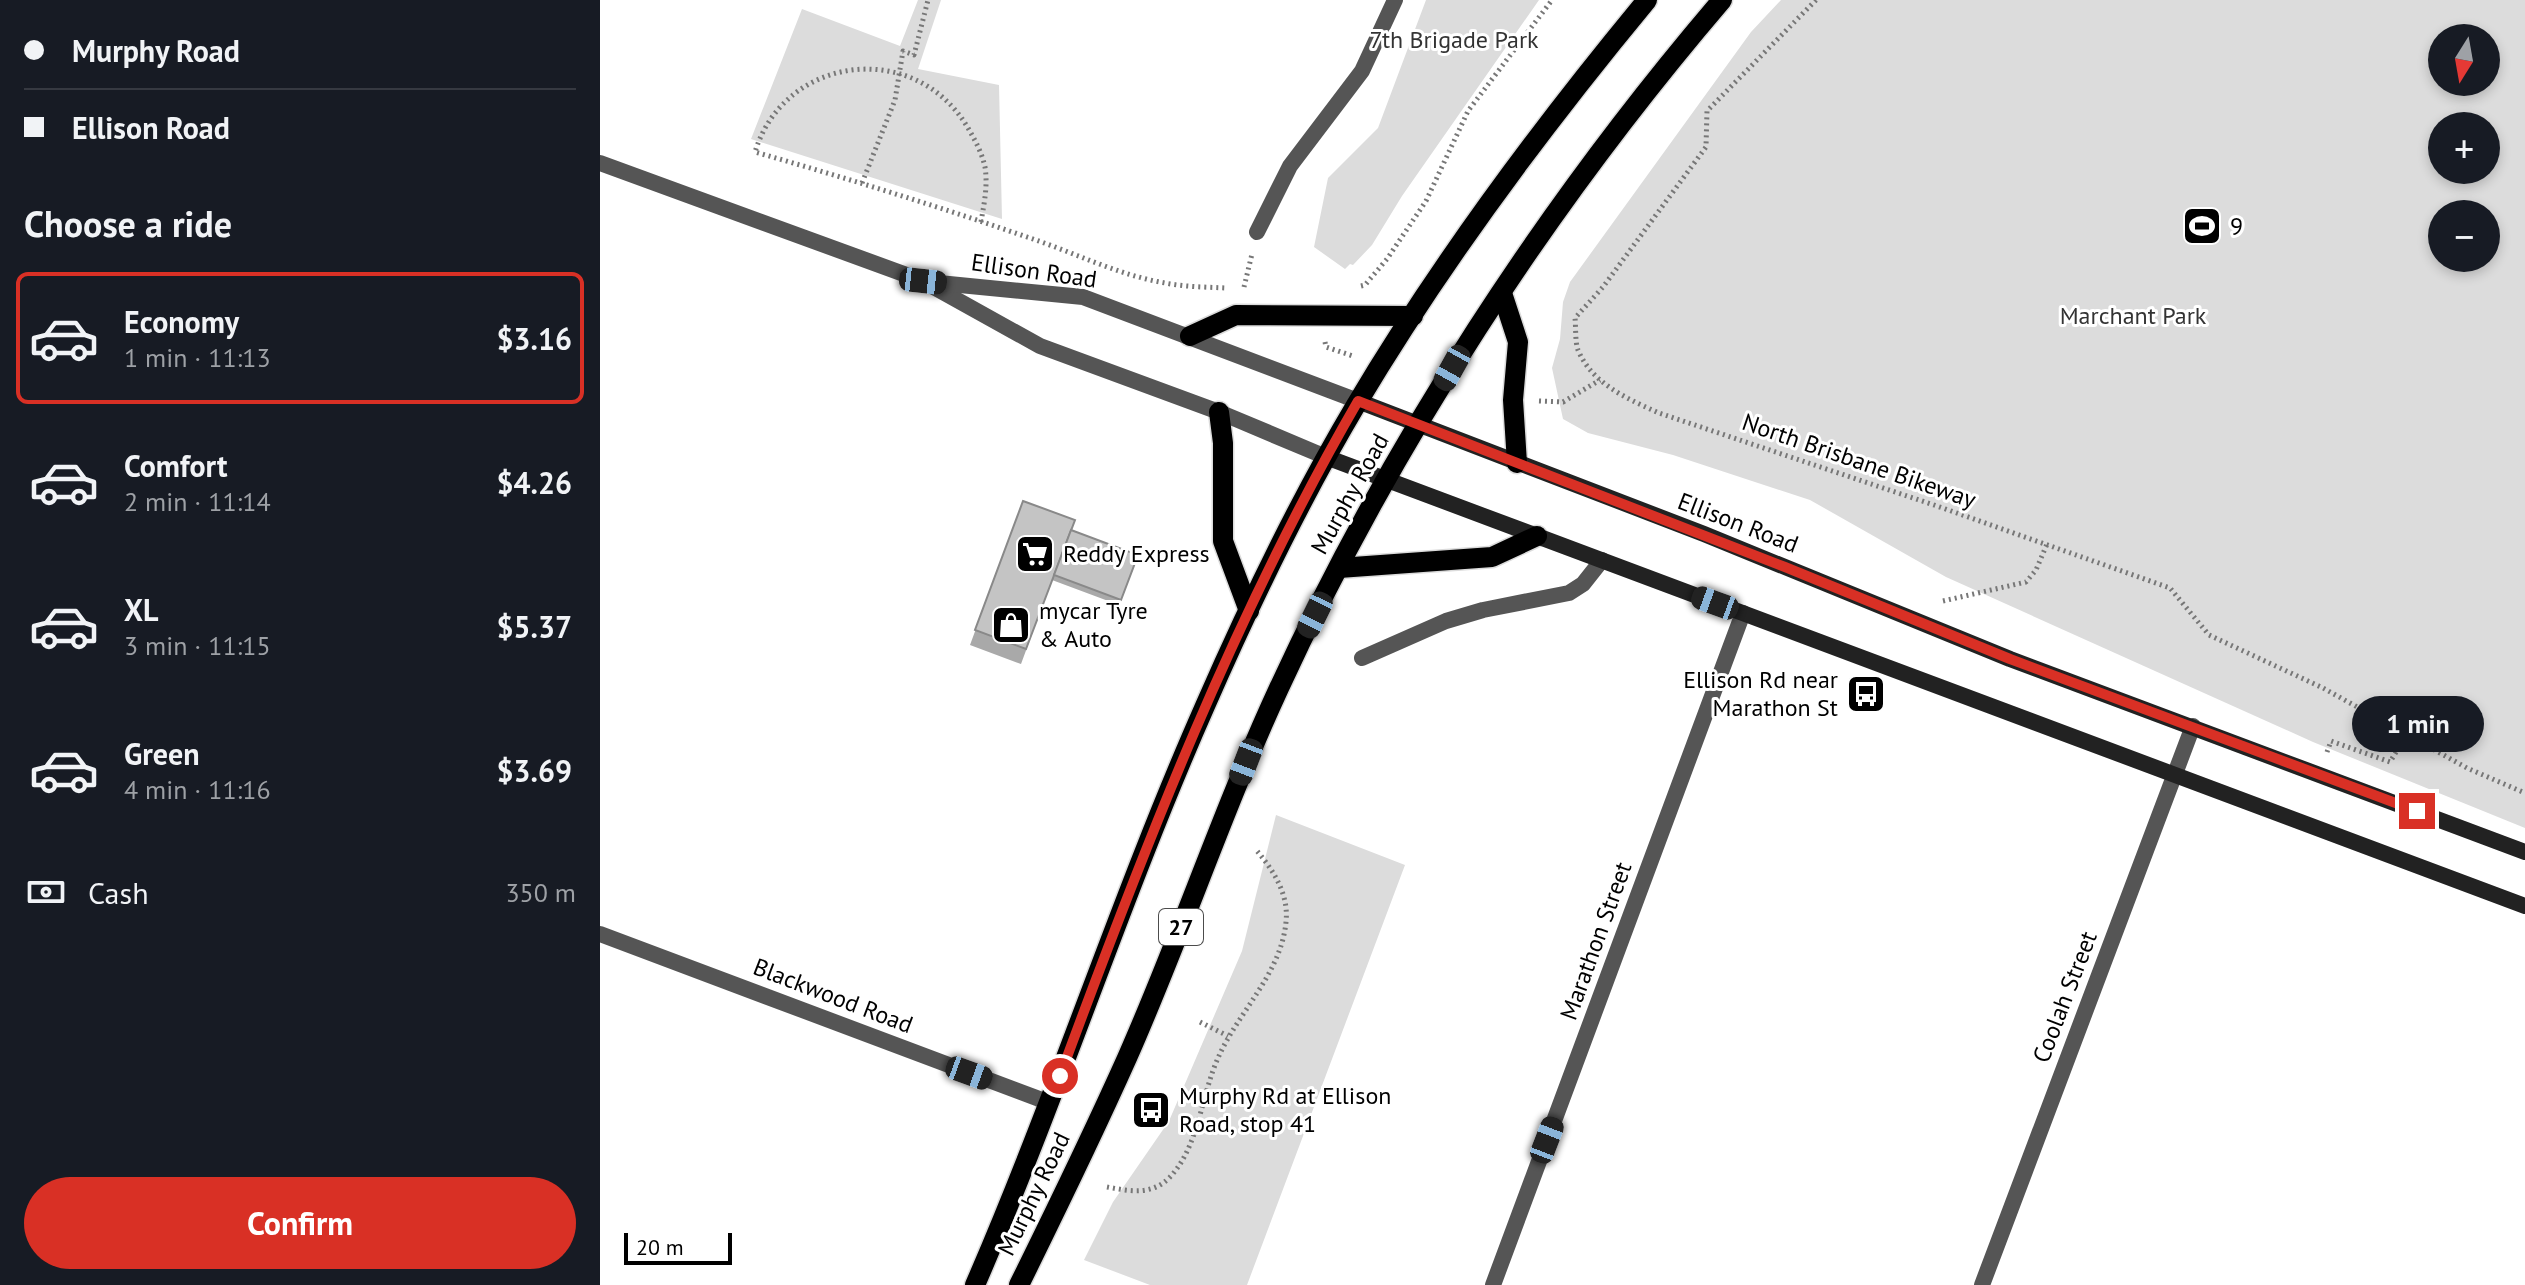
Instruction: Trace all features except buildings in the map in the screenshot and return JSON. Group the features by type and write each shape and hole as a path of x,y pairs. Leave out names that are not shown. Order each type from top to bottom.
{"main road":[{"name":"Murphy Road","path":"975,1285 1050,1103 1165,800 1205,705 1326,457 1358,401 1480,216 1574,89 1647,0"},
{"name":"Murphy Road","path":"1019,1285 1128,1056 1257,736 1339,568 1387,480 1418,425 1555,214 1722,0"},
{"path":"1502,293 1518,342 1513,400 1517,463"},
{"path":"1190,336 1236,315 1413,316"},
{"name":"Ellison Road","path":"1358,401 2010,659 2525,852"},
{"path":"1219,412 1223,443 1223,541 1249,611"},
{"name":"Ellison Road","path":"1326,457 2525,906"},
{"path":"1339,568 1492,557 1537,536"}],"street":[{"path":"1257,232 1290,166 1362,71 1395,0"},
{"name":"Ellison Road","path":"600,163 923,281 1040,346 1219,412 1326,457"},
{"name":"Ellison Road","path":"923,281 1083,297 1358,401"},
{"path":"1362,658 1446,621 1483,610 1569,593 1583,584 1602,560"},
{"name":"Marathon Street","path":"1493,1285 1743,613"},
{"name":"Coolah Street","path":"1982,1285 2193,726"},
{"name":"Blackwood Road","path":"600,934 1050,1103"}],"path":[{"path":"862,183 895,100 903,51 914,55 928,0"},
{"path":"1354,287 1365,285 1387,259 1426,201 1468,111 1552,0"},
{"name":"North Brisbane Bikeway","path":"1816,0 1707,111 1706,147 1603,287 1575,318 1578,350 1600,380 1623,397 1659,413 2170,588 2209,635 2323,688 2467,768 2525,793"},
{"path":"981,222 986,183 979,147 959,112 930,86 898,72 850,70 817,80 784,104 767,124 755,152 862,183 1145,279 1188,287 1259,289"},
{"path":"1323,315 1326,347 1382,366"},
{"path":"1513,400 1563,402 1600,380"},
{"path":"1899,613 2026,582 2036,570 2047,544"},
{"path":"2327,754 2331,741 2390,762 2407,734"},
{"path":"1107,1187 1141,1193 1169,1179 1197,1125 1216,1061 1228,1036 1266,979 1281,948 1287,920 1284,891 1257,851"},
{"path":"1200,1022 1228,1036"}],"green space":[{"path":"918,0 941,0 918,69 999,85 1002,219 751,139 802,9 900,46"},
{"name":"7th Brigade Park","path":"1426,0 1539,0 1402,196 1372,245 1345,269 1314,247 1328,178 1378,128"},
{"name":"Marchant Park","path":"1781,0 2525,0 2525,828 2313,742 1946,577 1810,500 1673,455 1588,433 1563,419 1552,368 1560,339 1563,302 1570,282 1751,32"},
{"path":"1276,815 1405,865 1247,1285 1150,1285 1084,1260 1113,1202 1169,1121 1242,951"}],"place":[{"name":"9","path":"2202,226"},
{"name":"Reddy Express","path":"1035,554"},
{"name":"mycar Tyre & Auto","path":"1011,625"},
{"name":"Ellison Rd near Marathon St","path":"1866,694"},
{"name":"Murphy Rd at Ellison Road, stop 41","path":"1151,1110"}],"route":[{"path":"1060,1076 1135,876 1205,705 1298,512 1358,401 1879,604 2010,659 2417,811"}]}
